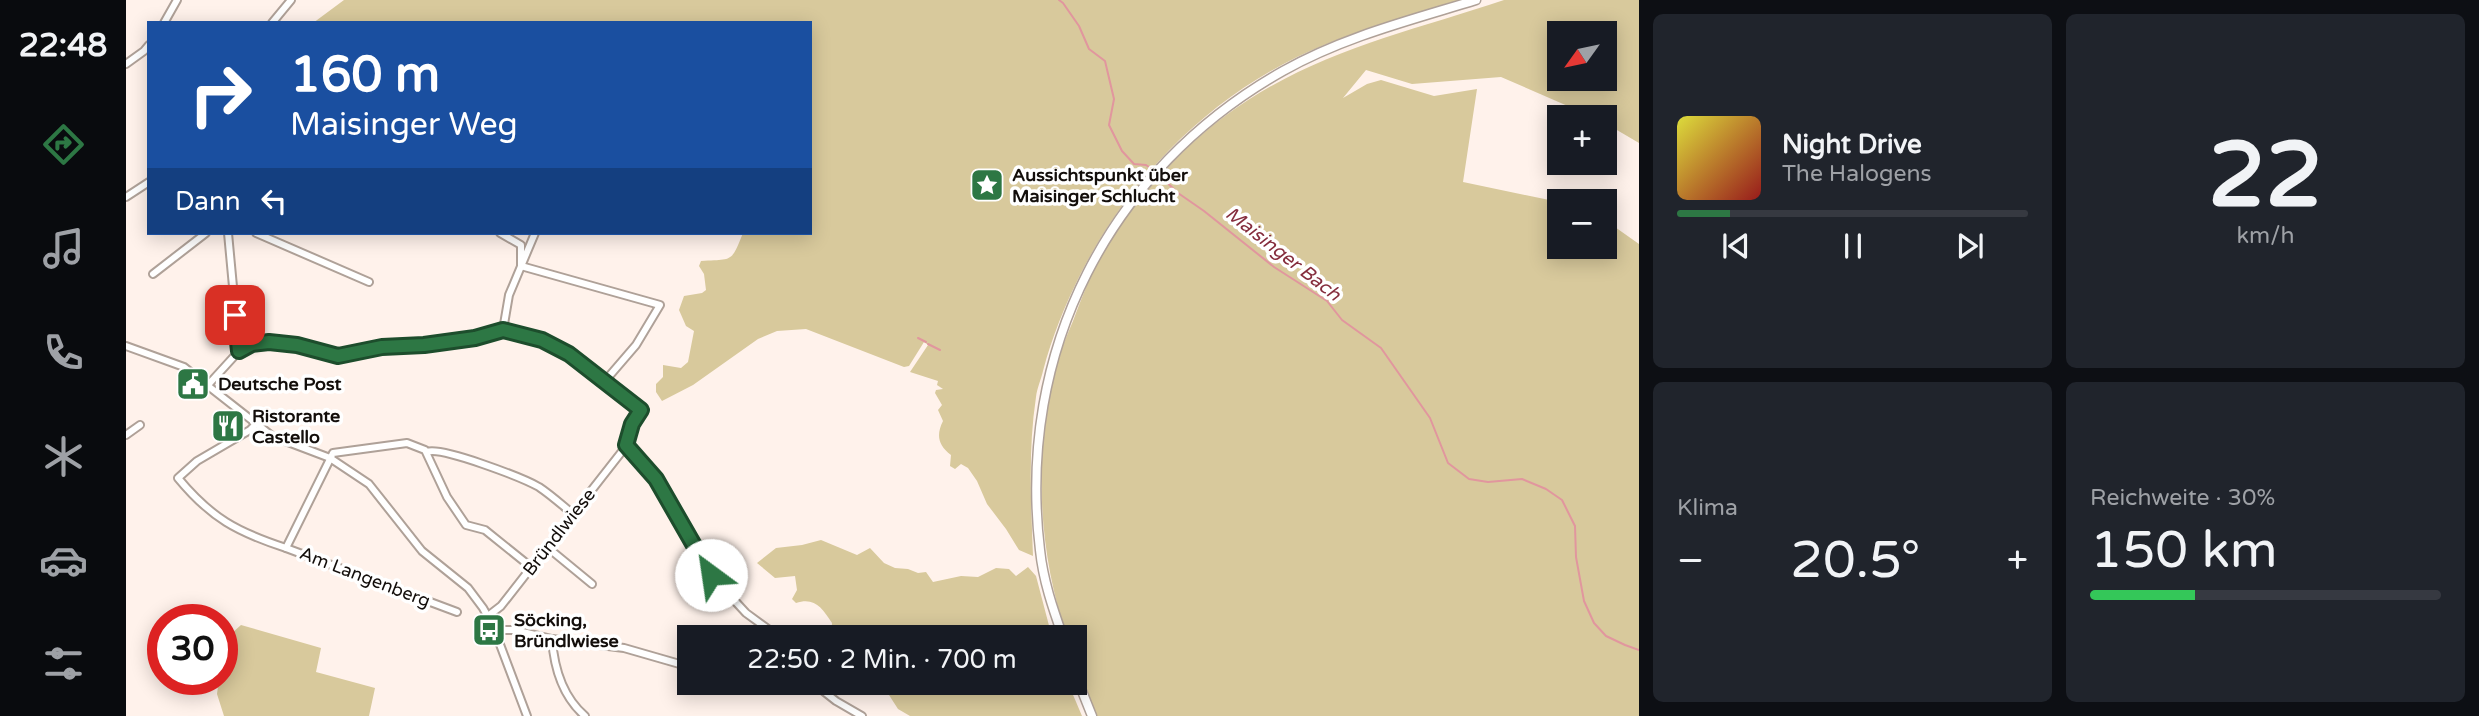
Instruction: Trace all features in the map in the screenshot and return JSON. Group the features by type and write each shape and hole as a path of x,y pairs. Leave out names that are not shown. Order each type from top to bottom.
{"main road":[{"path":"1059,625 1040,552 1036,494 1038,437 1045,390 1059,341 1079,289 1103,242 1128,206 1167,159 1203,126 1246,93 1320,51 1476,0"},
{"path":"1084,695 1092,716"}],"street":[{"path":"165,21 177,0"},
{"path":"274,21 291,0"},
{"path":"126,64 147,48"},
{"path":"126,197 147,183"},
{"path":"153,274 203,235"},
{"path":"229,235 239,351"},
{"path":"261,235 369,282"},
{"path":"504,235 521,245 521,266"},
{"path":"503,330 509,295 534,235"},
{"path":"208,385 239,351 252,344 269,342 297,345 338,356 382,347 475,338 503,330 551,344 605,381 636,345 660,305 521,266"},
{"path":"126,346 174,362 208,385 272,436 330,458 369,484 422,551 468,588 488,616 527,716"},
{"name":"Bründlwiese","path":"488,616 501,606 626,445 632,424 641,410 605,381"},
{"path":"256,424 197,461 178,478 193,496 217,516 248,536 286,548"},
{"path":"126,435 140,425"},
{"path":"330,458 336,451 407,443 419,446 426,452 447,498 466,526 485,530 531,567"},
{"path":"626,445 656,479 711,575 746,613 762,625"},
{"path":"426,452 438,450 528,482 573,514"},
{"name":"Am Langenberg","path":"330,458 286,548 457,612"},
{"path":"547,547 592,584"},
{"path":"496,633 502,630 514,631 552,639 624,648 677,663"},
{"path":"552,639 562,683 570,700 585,716"},
{"path":"828,695 862,716"}],"shaded area":[{"path":"344,0 1465,0 1341,38 1285,63 1214,109 1182,137 1126,201 1102,236 1075,285 1055,333 1037,390 1031,456 1033,556 1019,550 987,504 968,468 961,464 955,469 950,466 951,455 940,440 939,431 943,421 938,410 942,405 935,393 936,390 943,389 937,385 938,381 910,372 928,345 924,342 909,366 904,367 806,329 777,331 758,339 693,385 662,401 656,392 656,384 663,377 663,365 681,368 688,362 694,331 686,326 679,310 684,296 706,290 704,274 699,266 701,261 729,258 742,235 812,235 812,21 316,21"},
{"path":"1504,0 1639,0 1639,143 1617,130 1617,105 1565,105 1501,77 1412,84 1366,70 1343,98 1367,84 1381,80 1434,96 1477,89 1463,182 1547,200 1547,259 1617,259 1617,228 1639,244 1639,716 1095,716 1087,693 1087,625 1063,625 1046,544 1041,481 1046,417 1057,361 1089,281 1108,244 1153,183 1170,164 1227,114 1279,82 1310,67 1341,53"},
{"path":"821,540 857,555 870,548 884,563 918,573 926,572 933,582 961,576 978,577 996,568 1009,569 1016,576 1028,567 1036,576 1049,625 832,625 821,608 808,601 796,603 792,599 797,590 795,576 775,578 757,563 776,548"},
{"path":"241,625 321,648 316,672 375,688 369,716 224,716 217,695 238,695 238,628"},
{"path":"889,695 1073,695 1082,716 910,716 898,709"}],"waterway":[{"name":"Maisinger Bach","path":"1059,0 1079,26 1089,49 1105,61 1114,99 1109,125 1122,151 1134,164 1146,165 1156,172"},
{"name":"Maisinger Bach","path":"1160,176 1274,267 1327,301 1342,320 1381,348 1430,418 1448,463 1469,479 1488,482 1522,479 1546,489 1562,500 1575,526 1576,557 1584,601 1594,623 1606,636 1639,650"},
{"path":"918,338 926,342"},
{"path":"928,344 940,350"}],"place":[{"name":"Aussichtspunkt über Maisinger Schlucht","path":"987,185"},
{"name":"Deutsche Post","path":"193,384"},
{"name":"Ristorante Castello","path":"228,426"},
{"name":"Söcking, Bründlwiese","path":"489,630"}],"route":[{"path":"235,315 239,351 257,342 269,342 297,345 338,356 382,347 475,338 503,330 542,340 569,354 641,410 632,424 626,445 656,479 711,575"}]}
